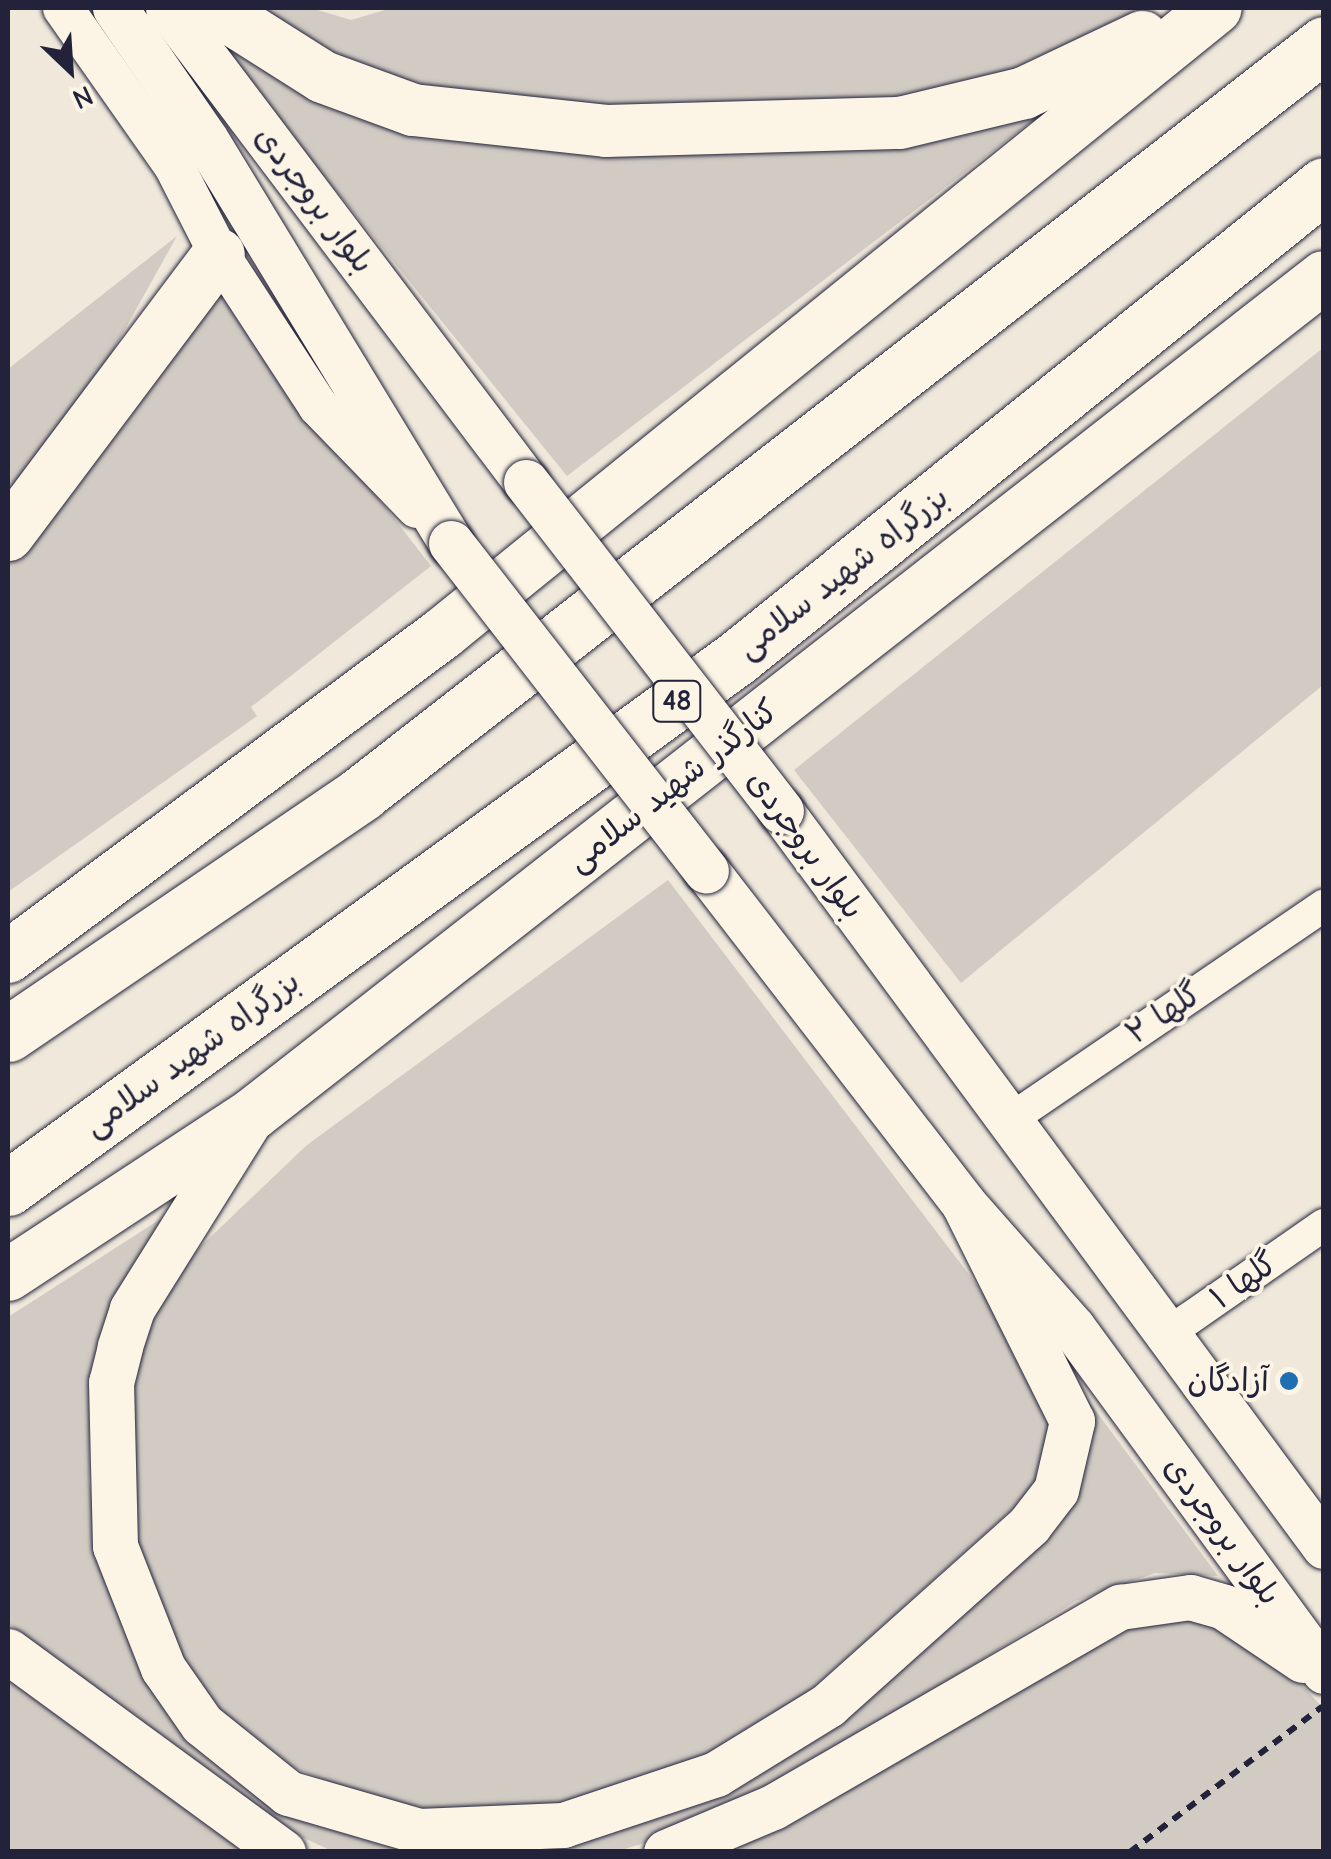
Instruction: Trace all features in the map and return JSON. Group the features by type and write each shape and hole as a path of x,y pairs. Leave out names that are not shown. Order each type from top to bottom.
{"highway":[{"path":"8,1034 362,793 1324,44"},
{"name":"بزرگراه شهید سلامی","path":"8,1188 738,657 1324,185"}],"main road":[{"name":"بلوار بروجردی","path":"115,8 206,140 451,544 964,1204 1074,1328 1324,1673"},
{"name":"بلوار بروجردی","path":"168,8 526,482 782,810 1005,1123 1324,1546"},
{"path":"214,8 324,78 413,110 512,127 749,131 900,123 1024,93 1100,62 1191,8"},
{"path":"8,957 442,634 1216,8"},
{"path":"8,535 218,254"},
{"name":"کنارگذر شهید سلامی","path":"8,1275 253,1114 1324,276"},
{"path":"253,1114 140,1296 120,1348 110,1382 114,1546 163,1668 202,1724 288,1793 418,1831 563,1825 716,1774 828,1704 1030,1524 1056,1490 1072,1421 964,1204"},
{"path":"666,1852 773,1807 1120,1607 1190,1597 1224,1607 1324,1673"},
{"path":"8,1651 283,1852"}],"street":[{"name":"بلوار بروجردی","path":"63,8 174,166 218,254 318,406 451,544"},
{"name":"گلها ۲","path":"1005,1123 1324,905"},
{"name":"گلها ۱","path":"1164,1336 1324,1226"}],"path":[{"path":"1130,1852 1323,1706"}],"shaded area":[{"path":"188,8 396,120 1070,92 567,476"},
{"path":"243,8 311,8 351,20 392,8 1153,8 939,101 653,115 378,81"},
{"path":"177,236 110,356 8,499 8,369"},
{"path":"221,295 431,566 251,707 257,716 8,892 8,561"},
{"path":"1323,348 1323,685 961,983 794,770"},
{"path":"668,880 1032,1357 1053,1418 1035,1489 797,1702 716,1751 585,1802 426,1809 380,1801 286,1765 206,1702 174,1651 132,1538 133,1354 152,1305 201,1246 307,1145"},
{"path":"201,1193 90,1384 89,1482 106,1585 313,1823 381,1845 455,1851 332,1851 263,1819 8,1623 8,1317"},
{"path":"1076,1384 1218,1576 1155,1573 1076,1601 802,1772 674,1834 618,1851 473,1852 653,1820 843,1719 1062,1520 1089,1452"},
{"path":"1197,1615 1268,1647 1323,1708 1323,1851 722,1852 1106,1629"},
{"path":"8,1672 79,1721 243,1851 8,1851"}],"place":[{"name":"آزادگان","path":"1289,1381"}]}
